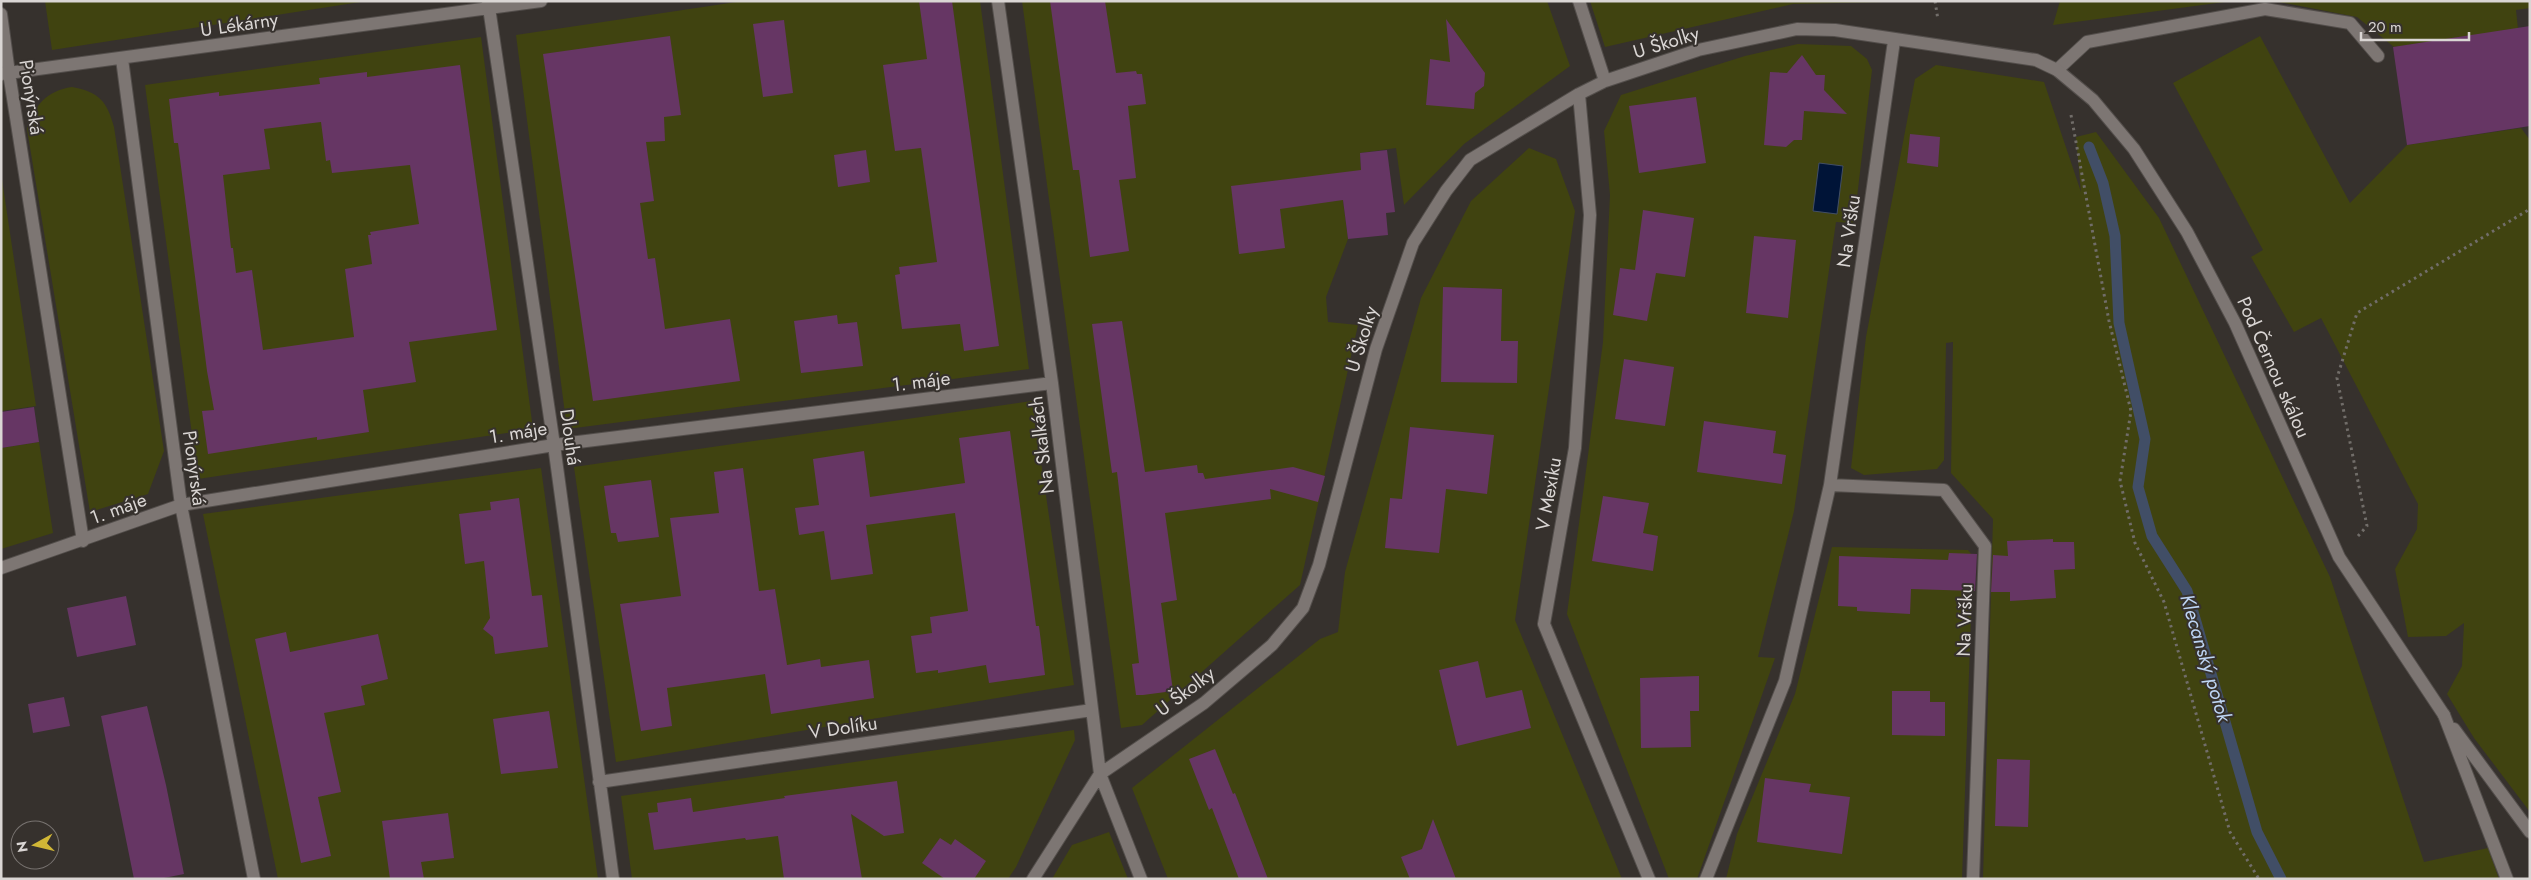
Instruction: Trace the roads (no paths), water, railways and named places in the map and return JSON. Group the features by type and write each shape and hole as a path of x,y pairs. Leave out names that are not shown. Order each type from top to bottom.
{"street":[{"name":"U Lékárny","path":"5,73 122,59 489,5 541,1"},
{"name":"Na Skalkách","path":"998,1 1052,383 1100,774 1141,879"},
{"path":"1579,1 1605,81"},
{"name":"Dlouhá","path":"489,5 554,445 613,879"},
{"path":"2057,70 2087,42 2265,9 2350,23 2378,56"},
{"name":"Pionýrská","path":"1,14 5,73 83,540"},
{"name":"U Školky","path":"1033,879 1100,774 1204,703 1272,645 1303,608 1319,565 1376,349 1413,243 1446,191 1470,160 1579,94 1605,81 1698,50 1798,29 1835,30 1894,41"},
{"name":"Pod Černou skálou","path":"1894,41 2036,60 2057,70 2094,100 2134,149 2187,232 2234,323 2339,557 2444,714 2530,832"},
{"name":"Na Vršku","path":"1706,879 1785,680 1830,485 1894,41"},
{"name":"Pionýrská","path":"122,59 181,505 254,879"},
{"name":"V Mexiku","path":"1579,94 1590,215 1575,448 1544,624 1648,879"},
{"name":"1. máje","path":"1,568 181,505 554,445 1052,383"},
{"name":"Na Vršku","path":"1830,485 1944,490 1985,546 1973,879"},
{"name":"V Dolíku","path":"599,782 1092,710"},
{"path":"2444,714 2507,879"}],"water":[{"path":"1819,163 1843,166 1837,214 1813,211"}],"waterway":[{"name":"Klecanský potok","path":"2089,147 2103,183 2115,236 2119,323 2145,439 2138,487 2152,536 2187,591 2257,832 2281,879"}]}
